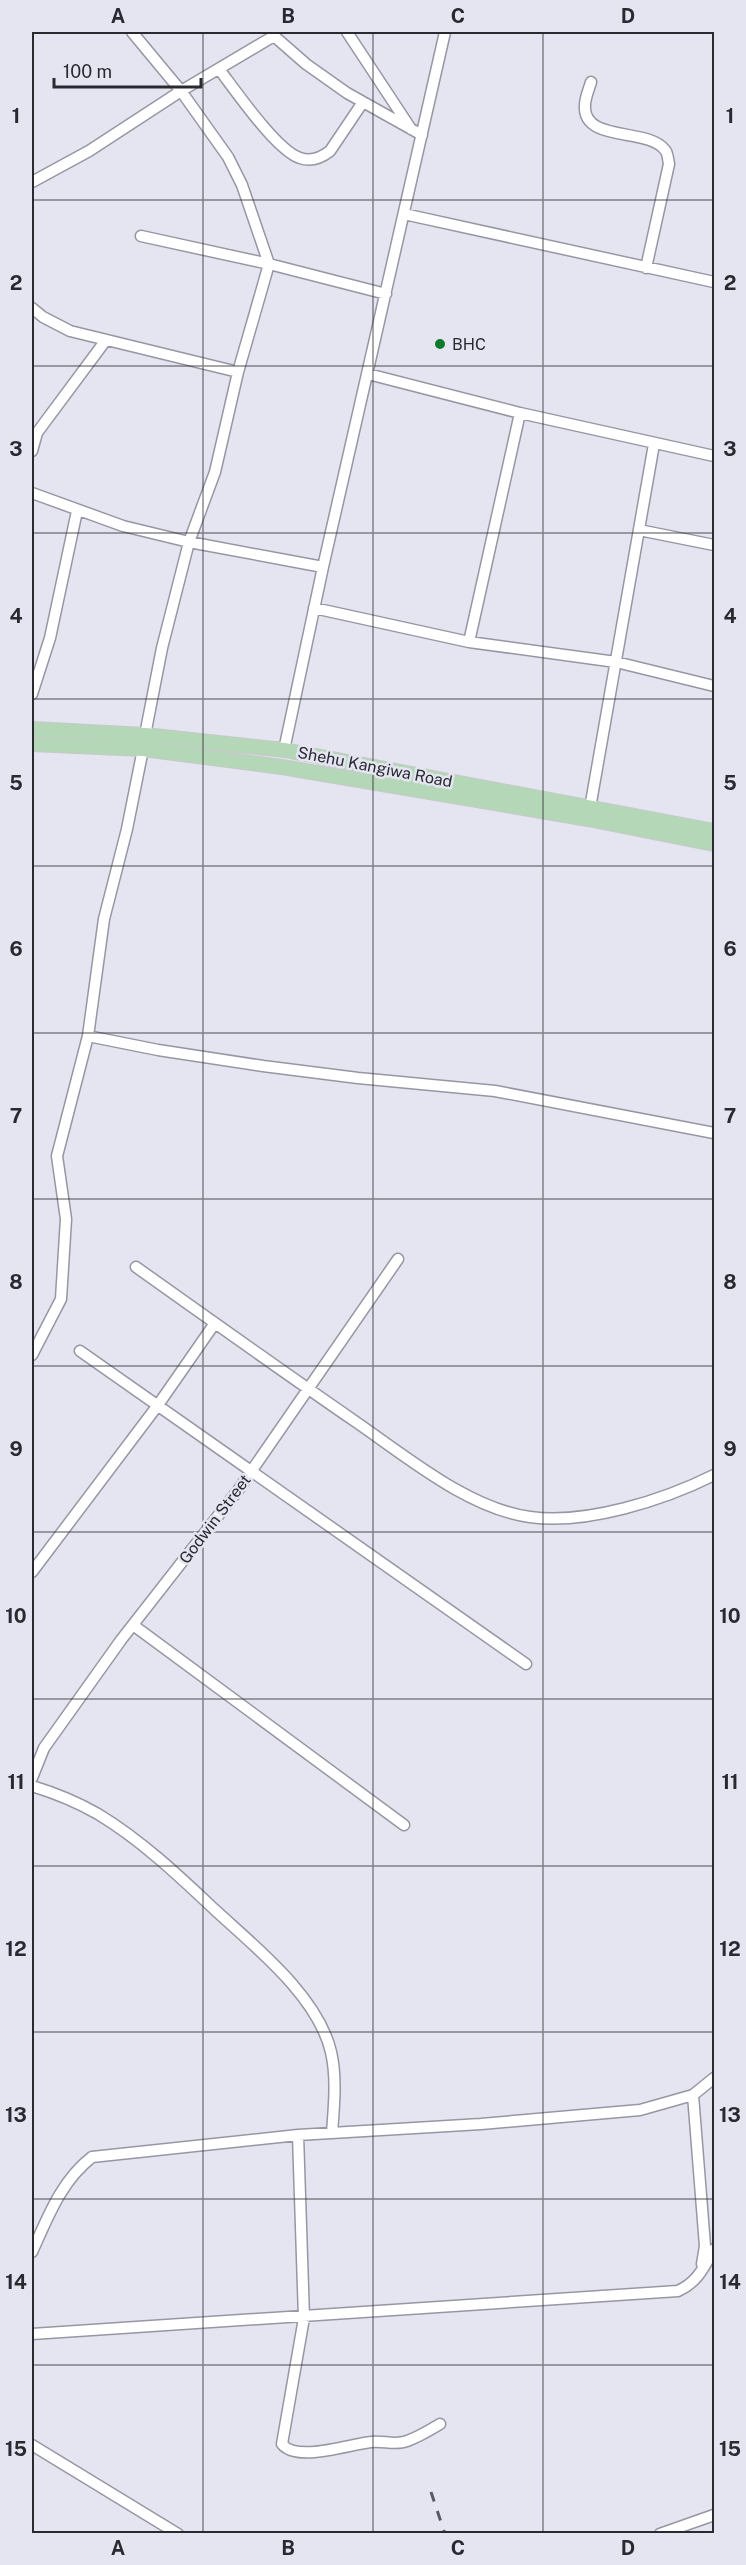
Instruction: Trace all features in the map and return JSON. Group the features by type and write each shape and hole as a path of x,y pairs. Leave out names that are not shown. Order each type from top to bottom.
{"main road":[{"name":"Shehu Kangiwa Road","path":"32,729 144,742 284,750 714,831"},
{"name":"Shehu Kangiwa Road","path":"32,744 144,742 588,819 714,844"}],"street":[{"path":"32,1355 61,1299 66,1219 57,1156 88,1036 104,919 127,830 162,648 189,542 215,472 238,372 269,264 242,185 228,157 181,91 133,32"},
{"path":"346,32 417,133"},
{"path":"284,750 322,567 405,214 417,133 446,32"},
{"path":"32,182 89,151 181,91 278,34 306,64 363,102 417,133"},
{"path":"219,69 260,124 293,155 301,159 312,160 330,151 363,102"},
{"path":"591,82 585,106 586,118 595,127 655,142 666,151 669,164 646,268"},
{"path":"405,214 714,282"},
{"path":"141,236 269,264 386,294"},
{"path":"32,308 43,317 70,331 238,372"},
{"path":"32,451 37,433 106,340"},
{"path":"368,374 520,413 714,456"},
{"path":"469,642 520,413"},
{"path":"590,808 654,444"},
{"path":"32,493 123,526 189,542 322,567"},
{"path":"32,694 50,638 77,511"},
{"path":"639,530 714,546"},
{"path":"314,608 469,642 616,662 714,686"},
{"path":"88,1036 158,1050 348,1077 495,1091 714,1133"},
{"name":"Godwin Street","path":"32,1778 35,1760 133,1625 211,1527 398,1259"},
{"path":"136,1268 308,1389 475,1502 519,1515 561,1520 651,1501 714,1475"},
{"path":"32,1572 158,1405 215,1323"},
{"path":"80,1352 252,1470 526,1664"},
{"path":"133,1625 404,1825"},
{"path":"32,1786 65,1797 99,1814 173,1870 258,1949 299,1992 316,2018 331,2050 335,2084 332,2133"},
{"path":"32,2252 63,2185 76,2169 92,2157 298,2135 481,2124 640,2110 693,2095 714,2078"},
{"path":"693,2095 705,2246 700,2276"},
{"path":"298,2135 304,2318 282,2444 286,2449 328,2451 373,2441 394,2444 406,2442 440,2424"},
{"path":"32,2334 304,2318 678,2291 691,2286 700,2276 714,2249"},
{"path":"32,2445 178,2534"},
{"path":"660,2534 714,2515"}],"railway":[{"path":"431,2492 445,2534"}],"place":[{"name":"BHC","path":"440,344"}]}
